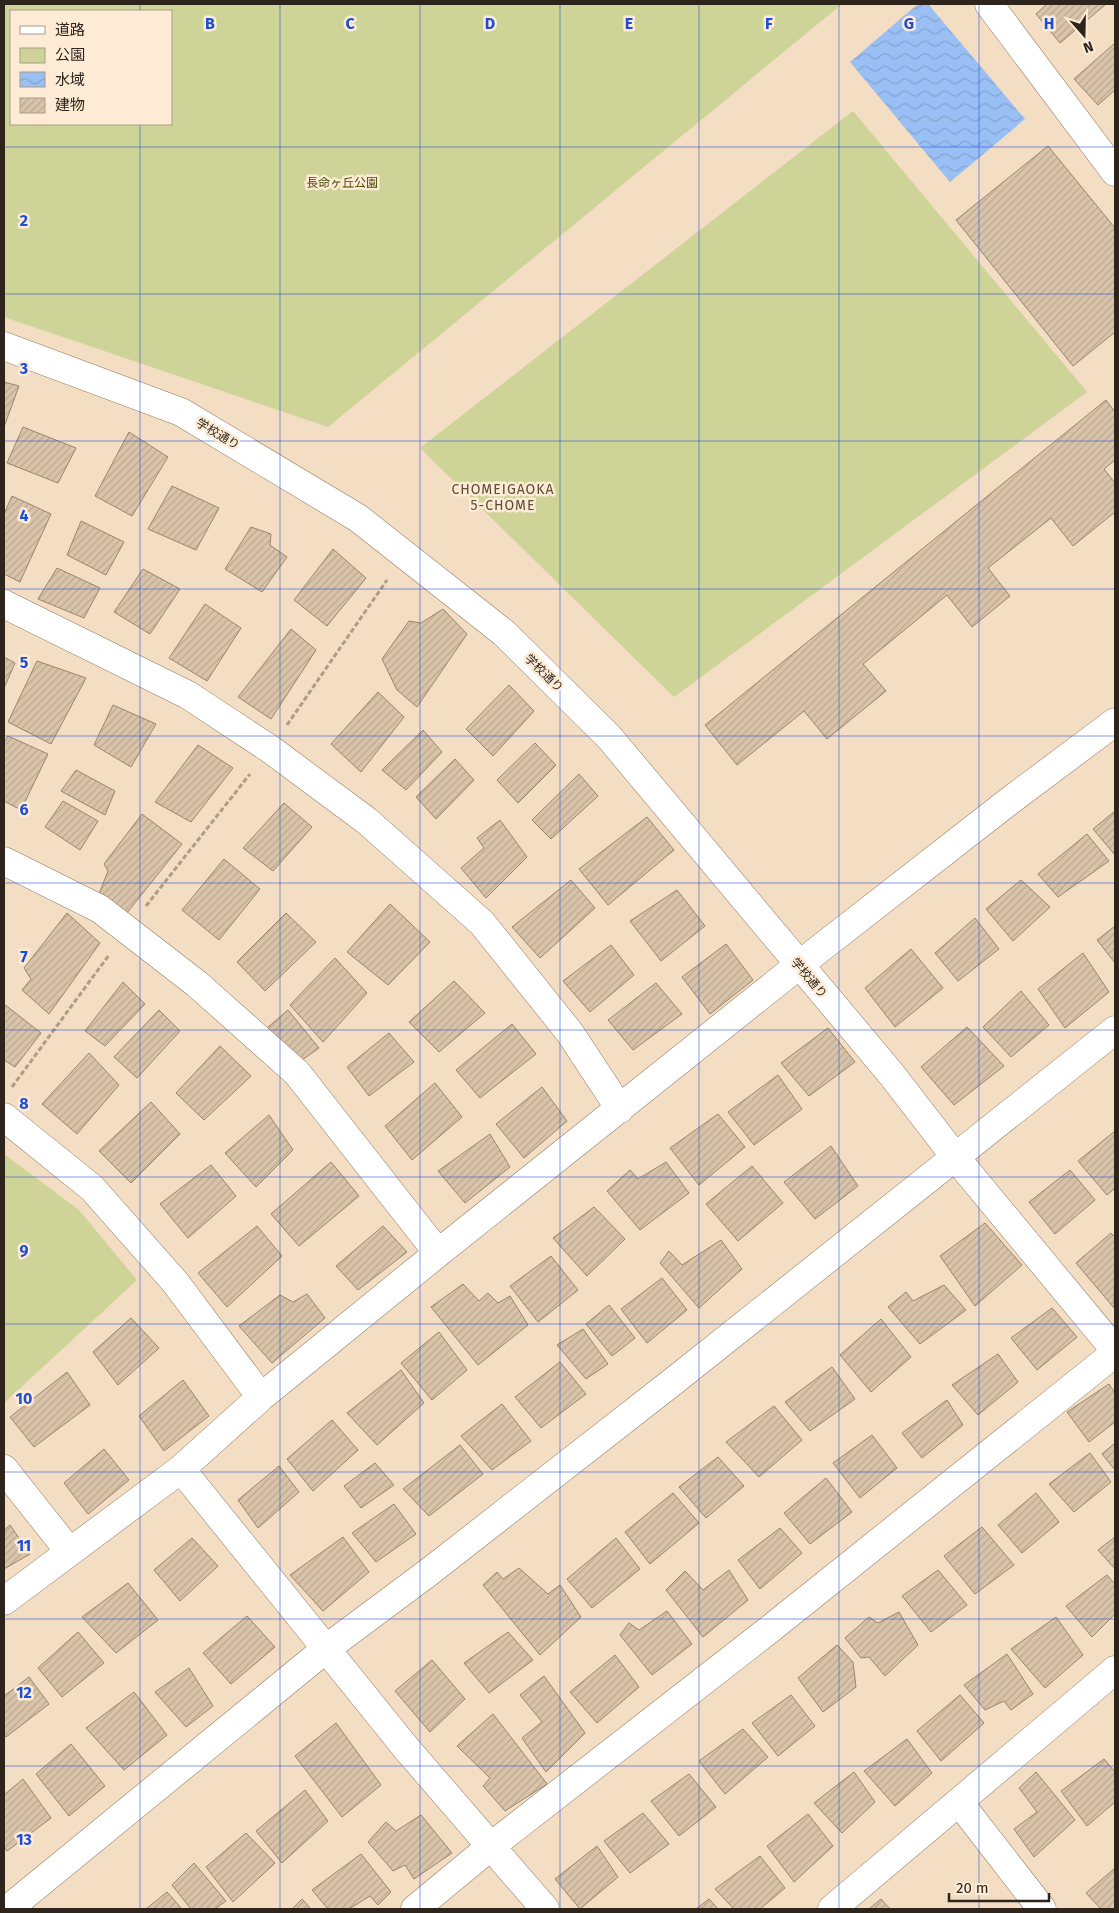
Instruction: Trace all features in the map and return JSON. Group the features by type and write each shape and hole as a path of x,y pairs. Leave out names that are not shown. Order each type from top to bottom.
{"street":[{"path":"989,4 1115,172"},
{"name":"学校通り","path":"4,346 181,412 358,518 504,633 609,737 892,1075 956,1158 1115,1351"},
{"path":"4,604 188,695 270,748 367,821 482,923 570,1033 620,1108"},
{"path":"4,1601 68,1551 180,1469 262,1397 438,1253 1008,802 1115,722"},
{"path":"4,861 100,909 197,984 297,1073 438,1253"},
{"path":"8,1909 327,1648 430,1572 956,1158 1115,1030"},
{"path":"4,1117 92,1188 175,1282 262,1397"},
{"path":"415,1909 490,1847 770,1629 1115,1351"},
{"path":"4,1469 68,1551"},
{"path":"180,1469 327,1648 406,1748 545,1909"},
{"path":"832,1909 1115,1670"},
{"path":"959,1802 1042,1909"}],"path":[{"path":"10,1090 127,930 270,748 405,555"}],"green space":[{"name":"長命ヶ丘公園","path":"4,4 842,4 328,427 4,317"},
{"path":"853,111 1087,392 674,697 420,448"},
{"path":"4,1154 79,1210 137,1280 4,1403"}],"water":[{"path":"918,4 928,4 1025,119 950,182 850,62"}],"building":[{"path":"1047,4 1106,4 1060,43 1036,14"},
{"path":"1115,43 1115,90 1098,105 1074,79"},
{"path":"1048,146 1115,228 1115,332 1073,366 956,220"},
{"path":"4,382 19,386 4,427"},
{"path":"1106,400 1115,412 1115,460 1104,469 1115,483 1115,512 1073,546 1051,518 988,568 1010,596 972,627 947,595 863,664 886,691 827,739 804,711 737,765 705,725"},
{"path":"23,427 76,448 58,483 7,463"},
{"path":"129,432 168,457 132,516 95,496"},
{"path":"172,486 219,508 196,550 148,529"},
{"path":"12,496 51,514 20,582 4,574 4,514"},
{"path":"81,521 124,542 106,575 67,555"},
{"path":"251,527 271,534 270,545 287,557 262,592 225,569"},
{"path":"333,549 366,578 327,626 294,600"},
{"path":"57,568 100,588 84,618 38,599"},
{"path":"143,569 180,589 150,634 114,612"},
{"path":"205,604 241,628 207,681 169,658"},
{"path":"443,609 467,634 417,707 397,690 382,659 409,621 421,623"},
{"path":"291,629 316,650 271,719 238,697"},
{"path":"4,657 15,663 4,688"},
{"path":"37,661 86,678 51,744 8,722"},
{"path":"509,685 534,711 493,756 466,729"},
{"path":"378,692 404,717 361,772 331,744"},
{"path":"113,705 156,724 131,767 94,745"},
{"path":"423,730 442,752 406,790 382,770"},
{"path":"8,736 48,754 21,810 4,801 4,742"},
{"path":"535,743 556,765 518,803 497,780"},
{"path":"198,745 233,768 191,822 155,802"},
{"path":"455,759 474,780 436,819 416,797"},
{"path":"76,770 115,791 105,815 61,791"},
{"path":"579,774 598,796 551,839 532,820"},
{"path":"63,801 98,821 80,850 45,827"},
{"path":"284,803 312,827 273,871 243,848"},
{"path":"1115,811 1115,855 1093,829"},
{"path":"142,814 182,844 126,914 99,894 108,871 104,864"},
{"path":"647,817 674,850 608,905 579,869"},
{"path":"500,820 527,857 486,898 461,868 484,848 477,838"},
{"path":"1087,834 1109,861 1058,897 1038,874"},
{"path":"224,859 260,889 219,940 182,910"},
{"path":"571,880 595,908 540,958 512,927"},
{"path":"1021,880 1050,907 1013,941 986,909"},
{"path":"677,890 705,926 661,961 630,921"},
{"path":"390,904 430,942 388,985 347,952"},
{"path":"67,913 100,943 49,1014 22,990 31,979 24,968"},
{"path":"286,913 316,942 265,991 237,962"},
{"path":"975,918 999,949 958,981 935,953"},
{"path":"1115,926 1115,963 1097,940"},
{"path":"726,944 753,980 710,1014 682,977"},
{"path":"611,945 634,975 590,1012 563,981"},
{"path":"911,949 943,988 895,1027 865,988"},
{"path":"1083,953 1109,992 1065,1028 1038,989"},
{"path":"335,958 367,993 323,1042 290,1005"},
{"path":"454,981 485,1013 439,1052 409,1022"},
{"path":"123,982 145,1004 105,1046 85,1031"},
{"path":"656,983 682,1014 633,1050 608,1020"},
{"path":"1021,991 1049,1025 1011,1057 983,1027"},
{"path":"4,1004 41,1033 15,1067 4,1060"},
{"path":"159,1010 180,1031 137,1078 114,1057"},
{"path":"288,1010 319,1048 302,1060 267,1028"},
{"path":"512,1024 536,1054 480,1098 456,1070"},
{"path":"967,1027 1004,1066 954,1105 921,1067"},
{"path":"828,1028 855,1062 809,1096 781,1063"},
{"path":"389,1033 414,1062 369,1096 347,1067"},
{"path":"220,1046 251,1076 204,1120 176,1093"},
{"path":"89,1053 119,1085 77,1134 42,1104"},
{"path":"778,1075 802,1109 754,1145 728,1112"},
{"path":"435,1083 462,1117 412,1160 385,1126"},
{"path":"542,1087 567,1121 524,1158 496,1124"},
{"path":"151,1102 180,1134 131,1183 99,1151"},
{"path":"718,1114 745,1147 699,1185 670,1148"},
{"path":"269,1115 293,1150 256,1187 225,1153"},
{"path":"1115,1131 1115,1188 1107,1195 1078,1161"},
{"path":"490,1134 510,1167 465,1203 438,1171"},
{"path":"831,1146 858,1186 815,1219 784,1182"},
{"path":"331,1162 359,1196 299,1246 271,1214"},
{"path":"666,1162 689,1193 640,1230 607,1191 630,1170 638,1179"},
{"path":"211,1165 236,1196 188,1238 160,1204"},
{"path":"752,1166 783,1203 738,1241 706,1204"},
{"path":"1070,1170 1095,1200 1055,1234 1029,1202"},
{"path":"594,1207 625,1239 587,1276 553,1238"},
{"path":"985,1223 1022,1265 975,1306 940,1256"},
{"path":"257,1226 282,1256 227,1307 198,1273"},
{"path":"383,1226 407,1252 358,1290 336,1266"},
{"path":"1111,1233 1115,1237 1114,1308 1076,1263"},
{"path":"721,1240 742,1269 699,1308 660,1263 669,1251 682,1265"},
{"path":"551,1256 578,1290 538,1322 510,1286"},
{"path":"662,1278 687,1310 647,1343 621,1309"},
{"path":"463,1284 479,1301 488,1293 498,1303 510,1296 528,1325 478,1365 431,1307"},
{"path":"944,1285 966,1310 920,1344 888,1307 906,1292 913,1301"},
{"path":"307,1294 325,1318 272,1363 239,1326 280,1295 293,1302"},
{"path":"609,1305 635,1338 612,1356 586,1324"},
{"path":"1052,1308 1077,1337 1037,1370 1011,1338"},
{"path":"131,1318 159,1348 118,1385 93,1352"},
{"path":"881,1319 911,1357 871,1392 840,1355"},
{"path":"583,1329 608,1364 586,1379 557,1345"},
{"path":"439,1332 467,1370 432,1400 401,1363"},
{"path":"998,1354 1018,1382 978,1415 952,1385"},
{"path":"560,1362 586,1394 541,1428 515,1397"},
{"path":"832,1367 855,1399 810,1431 785,1402"},
{"path":"401,1370 424,1403 377,1445 347,1413"},
{"path":"67,1372 90,1405 34,1447 10,1417"},
{"path":"183,1380 209,1416 164,1451 139,1416"},
{"path":"1109,1384 1115,1393 1115,1422 1089,1442 1067,1412"},
{"path":"947,1400 963,1425 922,1458 902,1433"},
{"path":"502,1404 531,1441 492,1470 461,1436"},
{"path":"774,1406 802,1440 759,1477 726,1442"},
{"path":"332,1420 358,1450 313,1491 287,1459"},
{"path":"872,1435 897,1468 860,1498 833,1463"},
{"path":"1115,1443 1115,1470 1102,1454"},
{"path":"460,1445 483,1474 429,1516 403,1489"},
{"path":"104,1449 129,1480 88,1514 64,1483"},
{"path":"1090,1453 1111,1482 1074,1512 1049,1484"},
{"path":"718,1457 744,1486 706,1518 679,1487"},
{"path":"375,1463 394,1485 361,1508 344,1486"},
{"path":"279,1466 299,1492 258,1528 238,1500"},
{"path":"826,1478 852,1512 810,1544 784,1513"},
{"path":"673,1493 699,1523 650,1564 625,1532"},
{"path":"1036,1493 1059,1522 1022,1553 998,1525"},
{"path":"394,1504 416,1534 376,1562 352,1533"},
{"path":"10,1525 30,1554 4,1569 4,1530"},
{"path":"982,1527 1014,1565 975,1594 944,1556"},
{"path":"780,1528 802,1553 760,1589 738,1560"},
{"path":"343,1537 369,1572 323,1611 290,1575"},
{"path":"1115,1537 1115,1569 1098,1550"},
{"path":"192,1538 218,1566 180,1601 154,1570"},
{"path":"616,1538 640,1569 592,1608 567,1579"},
{"path":"519,1568 548,1594 560,1585 581,1617 540,1655 483,1585 497,1572 503,1579"},
{"path":"729,1570 748,1600 703,1637 666,1590 685,1571 703,1590"},
{"path":"938,1570 967,1605 931,1632 902,1596"},
{"path":"1107,1575 1115,1584 1115,1614 1092,1637 1066,1606"},
{"path":"128,1583 158,1620 116,1653 82,1617"},
{"path":"667,1611 692,1644 652,1675 620,1635 629,1623 639,1630"},
{"path":"899,1612 918,1645 885,1676 869,1657 861,1658 845,1638 869,1617 878,1623"},
{"path":"247,1616 275,1647 231,1684 203,1653"},
{"path":"1056,1617 1083,1655 1045,1688 1011,1649"},
{"path":"78,1632 104,1663 62,1697 38,1668"},
{"path":"508,1632 533,1660 489,1693 464,1663"},
{"path":"837,1645 853,1662 856,1687 823,1712 798,1678"},
{"path":"1007,1654 1033,1694 1011,1710 1004,1701 985,1710 964,1685"},
{"path":"615,1655 639,1687 597,1723 570,1692"},
{"path":"432,1660 465,1699 430,1732 395,1691"},
{"path":"189,1668 213,1706 186,1727 155,1692"},
{"path":"544,1676 585,1733 546,1772 522,1738 542,1722 520,1695"},
{"path":"29,1677 49,1704 6,1737 4,1734 4,1696"},
{"path":"134,1692 167,1735 124,1770 86,1728"},
{"path":"791,1695 815,1726 778,1756 752,1723"},
{"path":"960,1695 984,1723 941,1761 917,1731"},
{"path":"493,1714 547,1784 505,1811 483,1786 490,1778 457,1746"},
{"path":"336,1723 381,1785 342,1817 295,1756"},
{"path":"743,1729 768,1757 725,1794 699,1761"},
{"path":"907,1739 932,1773 895,1806 864,1771"},
{"path":"71,1744 105,1786 69,1816 36,1774"},
{"path":"1104,1759 1115,1772 1115,1802 1087,1826 1061,1791"},
{"path":"854,1772 875,1802 842,1833 814,1803"},
{"path":"1036,1772 1075,1820 1034,1857 1014,1829 1037,1812 1019,1788"},
{"path":"689,1774 716,1807 679,1836 651,1801"},
{"path":"23,1779 51,1818 7,1851 4,1847 4,1795"},
{"path":"305,1790 328,1821 282,1863 256,1831"},
{"path":"643,1813 669,1844 630,1873 604,1841"},
{"path":"808,1814 833,1846 794,1882 767,1846"},
{"path":"421,1815 452,1853 414,1879 405,1865 393,1871 368,1842 386,1822 396,1831"},
{"path":"246,1833 275,1863 233,1902 206,1867"},
{"path":"597,1846 618,1877 580,1909 555,1879"},
{"path":"361,1854 391,1892 378,1905 370,1896 349,1909 328,1909 312,1890"},
{"path":"760,1856 785,1888 760,1909 734,1909 715,1889"},
{"path":"194,1863 226,1901 215,1909 191,1909 172,1885"},
{"path":"1115,1868 1115,1909 1101,1909 1086,1893"},
{"path":"167,1892 182,1909 146,1909"},
{"path":"302,1899 311,1909 292,1909"},
{"path":"709,1899 718,1909 696,1909"},
{"path":"881,1899 890,1909 869,1909"}],"district":[{"name":"CHOMEIGAOKA 5-CHOME","path":"503,498"}]}
